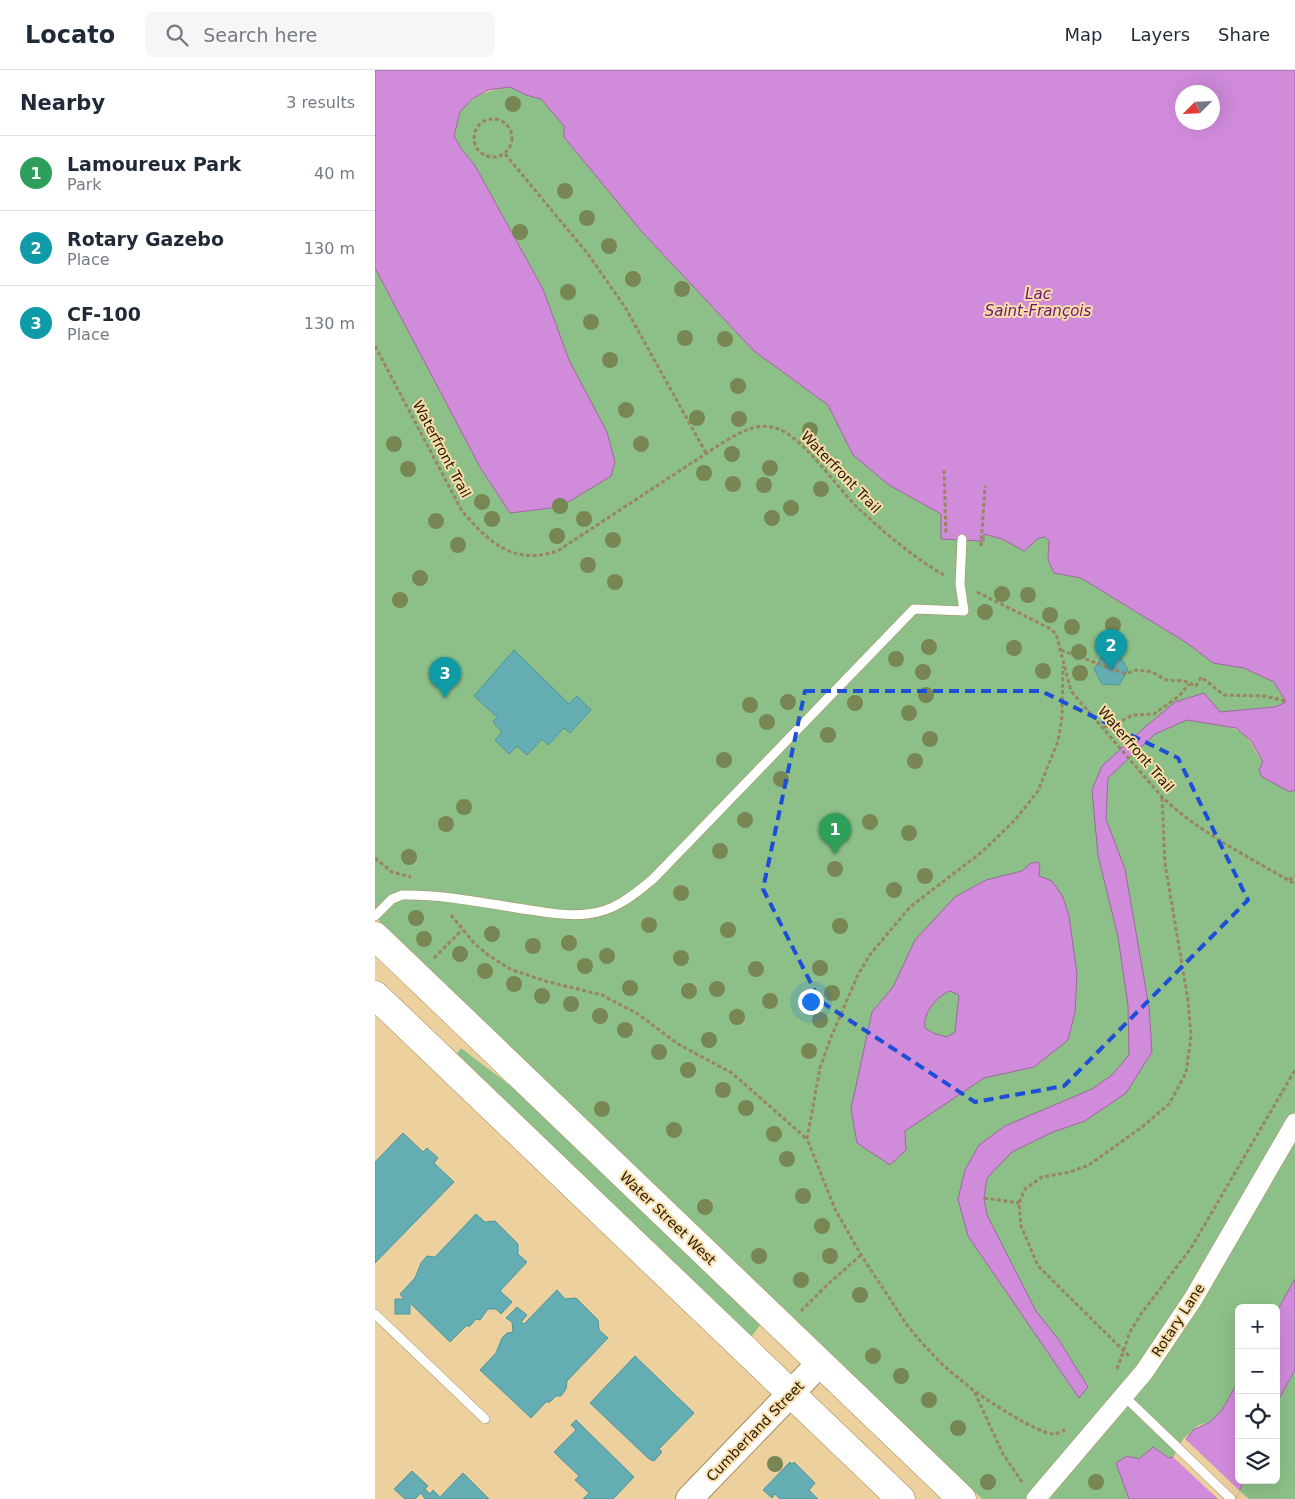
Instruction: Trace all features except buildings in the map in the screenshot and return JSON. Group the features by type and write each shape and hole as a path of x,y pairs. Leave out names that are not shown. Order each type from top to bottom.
{"main road":[{"name":"Water Street West","path":"375,936 962,1499"},
{"path":"375,995 901,1499"}],"street":[{"name":"Rotary Lane","path":"1037,1497 1144,1372 1198,1291 1295,1123"},
{"name":"Cumberland Street","path":"689,1499 820,1363"}],"lane":[{"path":"375,916 397,896 439,897 565,915 588,914 608,909 629,899 653,879 914,609 964,611 960,584 962,539"},
{"path":"375,1314 485,1419"},
{"path":"1124,1396 1231,1499"}],"path":[{"path":"494,119 500,120 509,128 512,140 505,154 489,157 475,145 475,132 482,122 494,119"},
{"path":"505,154 588,254 625,307 706,453"},
{"name":"Waterfront Trail","path":"375,346 462,512 477,529 506,550 522,556 538,556 559,550 706,453 745,430 759,426 775,427 784,431 812,457 859,509 918,558 960,584 1051,629 1056,634 1071,691 1162,797 1189,821 1295,884"},
{"path":"944,470 946,536"},
{"path":"981,546 985,486"},
{"path":"1061,650 1126,674 1136,670 1153,672 1166,680 1184,681 1196,686 1201,677 1223,695 1264,696 1285,701"},
{"path":"807,1139 820,1068 831,1037 858,975 869,956 911,907 983,851 1015,820 1038,791 1058,741 1063,717 1063,660"},
{"path":"1105,729 1132,715 1154,714 1165,708 1189,684"},
{"path":"1144,1372 1038,1266 1021,1226 1019,1203 1025,1189 1042,1177 1070,1172 1089,1165 1142,1126 1169,1104 1186,1073 1191,1036 1188,1000 1165,864 1162,797"},
{"path":"375,858 392,872 421,879 439,897 462,930 488,955 510,969 545,981 602,995 638,1014 678,1044 733,1074 807,1139 835,1209 861,1256 907,1325 944,1366 994,1406 1047,1432 1054,1434 1072,1426"},
{"path":"1289,880 1295,876"},
{"path":"416,976 462,930"},
{"path":"1116,1372 1123,1350 1141,1314 1191,1248 1295,1070"},
{"path":"984,1198 1019,1203"},
{"path":"784,1329 827,1285 861,1256"},
{"path":"974,1391 1015,1473 1037,1497"}],"highlighted area":[{"path":"805,691 1041,691 1178,758 1248,900 1064,1086 975,1102 820,1001 763,889"}],"green space":[{"path":"511,87 526,95 541,99 564,126 564,137 643,233 754,351 828,405 853,455 889,485 941,514 962,539 984,541 984,534 1002,539 1024,551 1039,538 1045,537 1049,541 1048,560 1054,573 1081,578 1187,643 1213,663 1244,668 1274,682 1286,703 1275,707 1219,713 1220,725 1238,730 1243,734 1272,774 1290,792 1295,790 1295,1279 1280,1306 1280,1304 1235,1304 1235,1387 1222,1410 1210,1422 1199,1425 1184,1438 1173,1457 1139,1459 1127,1456 1129,1499 982,1499 375,917 375,268 480,467 510,513 601,422 569,360 543,289 474,164 462,150 454,136 456,124 465,106 480,95"},
{"path":"461,1048 520,1093 761,1324 751,1337 456,1055"},
{"path":"1295,1370 1295,1499 1249,1499 1240,1491 1243,1484 1280,1484 1280,1397"}],"water":[{"name":"Lac Saint-François","path":"375,70 1295,70 1295,790 1290,792 1262,777 1259,770 1263,762 1251,741 1236,728 1187,720 1155,734 1108,778 1106,819 1125,869 1149,1007 1152,1052 1126,1093 1085,1121 1053,1132 1012,1152 987,1178 984,1198 987,1215 1036,1311 1059,1340 1088,1387 1079,1398 968,1236 958,1199 965,1170 979,1145 1005,1126 1092,1089 1112,1075 1129,1055 1128,1005 1118,937 1098,855 1092,790 1102,766 1175,702 1204,693 1220,712 1275,707 1286,702 1274,682 1244,668 1213,663 1187,643 1081,578 1054,573 1048,560 1049,541 1045,537 1039,538 1024,551 1002,539 984,534 984,541 941,539 941,514 889,485 853,455 828,405 754,351 643,233 564,137 564,126 541,99 526,95 510,87 488,90 472,99 460,112 454,136 462,150 474,164 543,289 569,360 607,432 615,462 611,476 560,507 510,513 480,467 375,268"},
{"path":"1038,862 1040,866 1039,876 1052,881 1063,897 1069,916 1077,974 1075,1012 1068,1040 1034,1067 984,1078 905,1131 906,1150 890,1165 857,1143 851,1109 872,1012 893,987 915,940 955,897 986,880 1022,871 1031,863","holes":["950,991 959,995 955,1032 947,1037 933,1033 925,1028 928,1011 940,997"]},
{"path":"1295,1279 1295,1370 1280,1397 1280,1349 1280,1306"},
{"path":"1235,1387 1235,1484 1242,1484 1236,1499 1129,1499 1116,1463 1127,1456 1139,1459 1153,1447 1169,1458 1173,1457 1193,1430 1210,1422 1222,1410"}],"pier":[{"path":"1184,1438 1240,1491 1236,1499 1218,1499 1173,1457"}],"place":[{"name":"Rotary Gazebo","path":"1111,670"},
{"name":"CF-100","path":"445,698"},
{"name":"Lamoureux Park","path":"835,854"}]}
